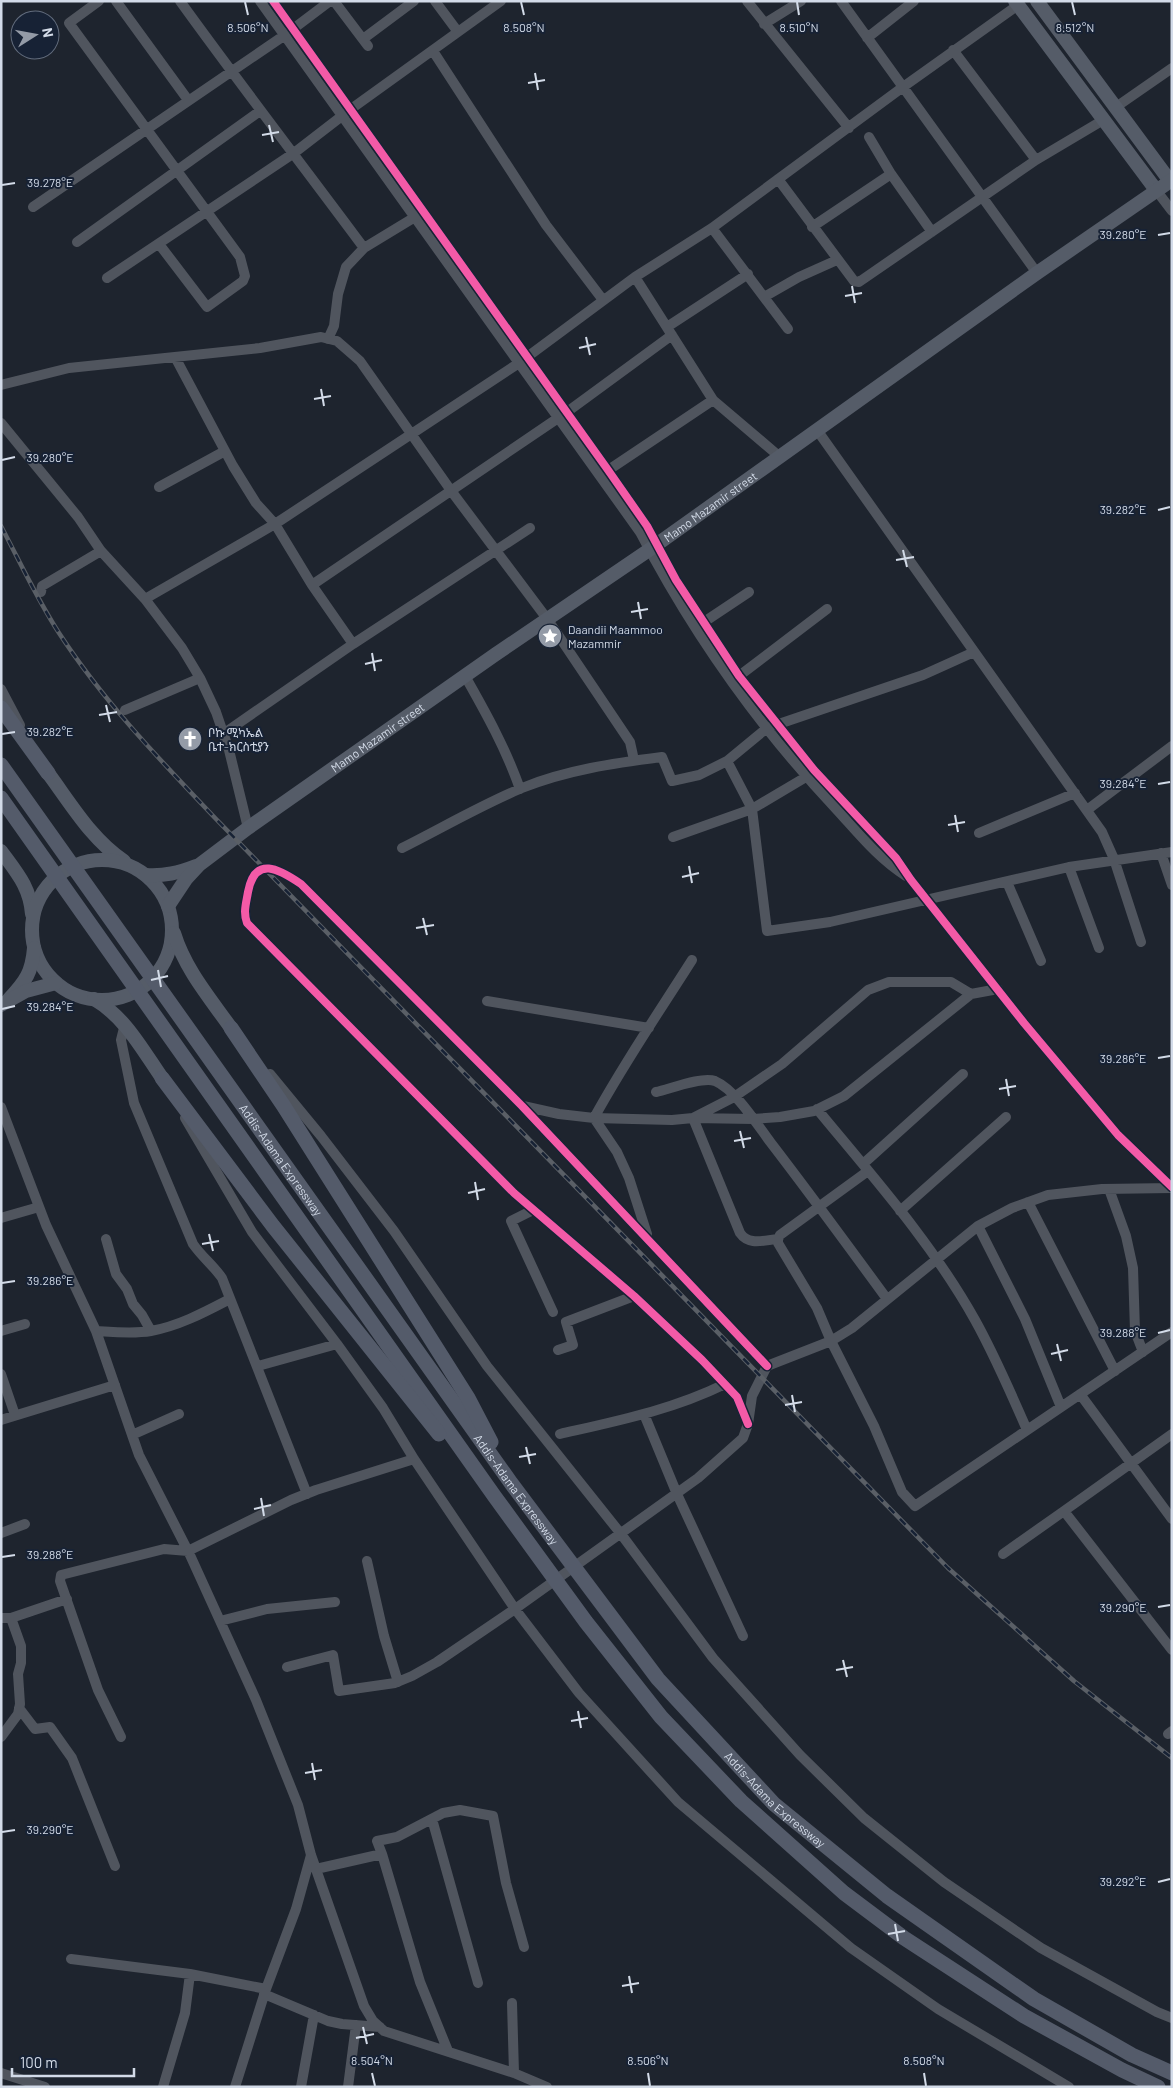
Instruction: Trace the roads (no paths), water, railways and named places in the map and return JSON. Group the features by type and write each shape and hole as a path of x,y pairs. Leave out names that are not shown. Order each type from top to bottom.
{"highway":[{"path":"1,708 48,773"},
{"name":"Addis-Adama Expressway","path":"1,765 511,1484 658,1679 774,1804 887,1896 1034,1999 1132,2055 1172,2073"},
{"name":"Addis-Adama Expressway","path":"1,798 495,1497 586,1622 660,1717 741,1801 844,1893 904,1938 1024,2016 1122,2070 1158,2087"},
{"path":"231,1028 283,1105 468,1398 511,1484"},
{"path":"162,1078 273,1226 355,1330 443,1440 495,1497"}],"main road":[{"path":"1037,1 1171,180"},
{"path":"1017,3 1156,190"},
{"name":"Mamo Mazamir street","path":"199,865 248,828 653,547 1037,273 1171,180"},
{"path":"48,773 90,830 109,852 146,875 159,889 168,906 180,954 231,1028"},
{"path":"1,852 21,878 31,898 34,946 33,963 29,975 5,1002"},
{"path":"33,920 40,898 52,880 71,867 92,860 115,860 131,866"},
{"path":"146,875 164,876 179,873 199,865"},
{"path":"168,906 186,879 199,865"},
{"path":"34,946 43,966 56,983 81,997 103,1000 125,996 145,985 160,969 169,949 172,928"},
{"path":"5,1002 26,991 56,983"},
{"path":"94,998 108,1007 124,1024 162,1078"}],"street":[{"path":"99,1 69,23 240,257 245,276 243,281 210,305 205,305 159,244"},
{"path":"116,1 188,100"},
{"path":"180,1 230,71 294,153 364,248"},
{"path":"260,1 351,109 424,212 523,360"},
{"path":"273,1 288,32 343,117 415,218 523,360 604,473 640,532 653,547 668,586 814,770 896,858 911,880 998,990 1118,1135 1172,1188"},
{"path":"33,207 147,130 330,1"},
{"path":"334,1 366,42 414,1"},
{"path":"435,1 458,32"},
{"path":"107,278 294,153 351,109 501,1"},
{"path":"747,1 849,128"},
{"path":"764,24 801,1"},
{"path":"840,1 1037,273"},
{"path":"868,38 914,1"},
{"path":"145,599 275,524 523,360 635,277 712,228 1017,3"},
{"path":"953,50 1036,160"},
{"path":"432,51 546,225 603,300"},
{"path":"1116,107 1172,68"},
{"path":"78,242 260,111"},
{"path":"778,179 837,260 854,281 860,282 1036,160 1105,119"},
{"path":"869,138 891,174 932,232"},
{"path":"812,227 891,174"},
{"path":"1156,190 1172,211"},
{"path":"328,339 334,326 338,294 346,267 364,248 424,212"},
{"path":"712,228 788,329"},
{"path":"764,297 799,277 837,260"},
{"path":"312,586 563,415 670,331 748,274"},
{"path":"635,277 713,400 780,457"},
{"path":"1,385 69,368 260,348 320,337 337,341 360,361 452,492 548,620 630,742 634,760"},
{"path":"175,358 225,451 256,503 275,524 312,586 353,644"},
{"path":"604,473 713,400"},
{"path":"1,423 78,517 101,551 145,599 182,648 200,678 216,712 230,750 248,828"},
{"path":"817,430 1102,832 1114,859 1141,942"},
{"path":"159,487 225,451"},
{"path":"223,734 353,644 530,528"},
{"path":"40,592 42,586 101,551"},
{"path":"700,625 749,592"},
{"path":"730,683 826,609"},
{"path":"700,625 730,683 806,777 888,865 911,880"},
{"path":"402,848 520,789 560,775 634,760 662,757 672,781 700,776 727,761 767,728 923,675 974,652"},
{"path":"465,676 496,731 520,789"},
{"path":"125,710 200,678"},
{"path":"1,689 48,773"},
{"path":"1087,810 1172,746"},
{"path":"727,761 752,809 767,931 830,922 1068,867 1114,859 1167,853 1172,885"},
{"path":"673,837 752,809 806,777"},
{"path":"979,833 1075,793"},
{"path":"1068,867 1099,948"},
{"path":"748,1424 737,1397 725,1384 634,1296 514,1193 247,923 244,914 250,881 258,872 266,868 280,870 301,884 522,1106 767,1366"},
{"path":"1007,882 1041,961"},
{"path":"594,1118 618,1074 692,960"},
{"path":"693,1118 734,1097 782,1064 868,990 889,982 951,982 971,994"},
{"path":"522,1106 559,1114 594,1118 672,1120 780,1117 817,1109 844,1096 971,994 998,990"},
{"path":"487,1002 649,1028"},
{"path":"124,1024 121,1040 134,1103 193,1244 202,1257 212,1264 222,1278 308,1494"},
{"path":"231,1028 321,1136 394,1231 487,1366 621,1534 713,1658 800,1755 864,1818 944,1882 1041,1948 1157,2012 1172,2018"},
{"path":"693,1118 744,1239 749,1242 778,1239 865,1167 963,1074"},
{"path":"162,1078 222,1184 252,1232 383,1408 414,1459 515,1609 579,1693 678,1802 851,1948 938,2009 1069,2087"},
{"path":"656,1092 699,1081 715,1081 734,1097 819,1206 887,1299"},
{"path":"1,1108 39,1208 96,1331 139,1455 188,1551 256,1700 298,1805 311,1854 364,2006 374,2021 384,2030 514,2073 534,2084 547,2087"},
{"path":"817,1109 900,1210 937,1259 978,1327 1027,1430"},
{"path":"900,1210 1006,1117"},
{"path":"594,1118 617,1152 629,1178 649,1240"},
{"path":"287,1667 333,1655 339,1690 398,1682 412,1676 437,1662 544,1589 698,1478 743,1438 748,1424 752,1396 767,1366 831,1341 852,1328 978,1226 1012,1208 1048,1195 1109,1189 1172,1188"},
{"path":"1109,1189 1126,1236 1133,1268 1136,1331 1143,1352"},
{"path":"1028,1202 1115,1371"},
{"path":"1,1218 39,1208"},
{"path":"533,1210 510,1221 553,1312"},
{"path":"978,1226 1025,1319 1061,1407"},
{"path":"106,1238 116,1274 127,1289 133,1304 151,1331"},
{"path":"778,1239 778,1243 817,1308 831,1341 874,1426 902,1492 916,1506 1172,1332"},
{"path":"558,1350 573,1345 566,1322 634,1296"},
{"path":"96,1331 125,1333 151,1331 188,1320 230,1299"},
{"path":"1,1331 25,1324"},
{"path":"258,1366 337,1344"},
{"path":"1,1374 15,1415"},
{"path":"560,1434 644,1414 697,1398 725,1384"},
{"path":"1,1420 115,1385"},
{"path":"1080,1394 1172,1520"},
{"path":"132,1434 179,1414"},
{"path":"644,1414 677,1494 743,1636"},
{"path":"1003,1554 1172,1434"},
{"path":"120,1738 98,1690 60,1581 61,1575 164,1549 188,1551 308,1494 414,1459"},
{"path":"1064,1512 1172,1650"},
{"path":"1,1533 25,1524"},
{"path":"367,1561 384,1636 398,1682"},
{"path":"1,1737 18,1714 18,1674 21,1663 21,1646 6,1618 67,1599"},
{"path":"220,1621 267,1609 335,1602"},
{"path":"19,1708 35,1729 50,1727 72,1758 115,1866"},
{"path":"448,2051 420,1982 377,1841 397,1837 443,1813 460,1810 493,1816 506,1883 524,1947"},
{"path":"432,1819 478,1983"},
{"path":"235,2087 265,1992 296,1909 311,1854"},
{"path":"316,1869 367,1859 382,1854"},
{"path":"72,1959 190,1974 265,1992 328,2021 380,2027"},
{"path":"163,2087 185,2013 190,1974"},
{"path":"512,2003 514,2073"},
{"path":"301,2087 314,2015"},
{"path":"348,2087 356,2025"},
{"path":"1,2073 45,2087"}],"railway":[{"path":"1,526 43,607 76,658 133,730 174,775 948,1568 1074,1681 1172,1758"}],"place":[{"name":"Daandii Maammoo Mazammir","path":"550,636"},
{"name":"ቦኩ ሚካኤል ቤተ-ክርስቲያን","path":"190,739"}]}
